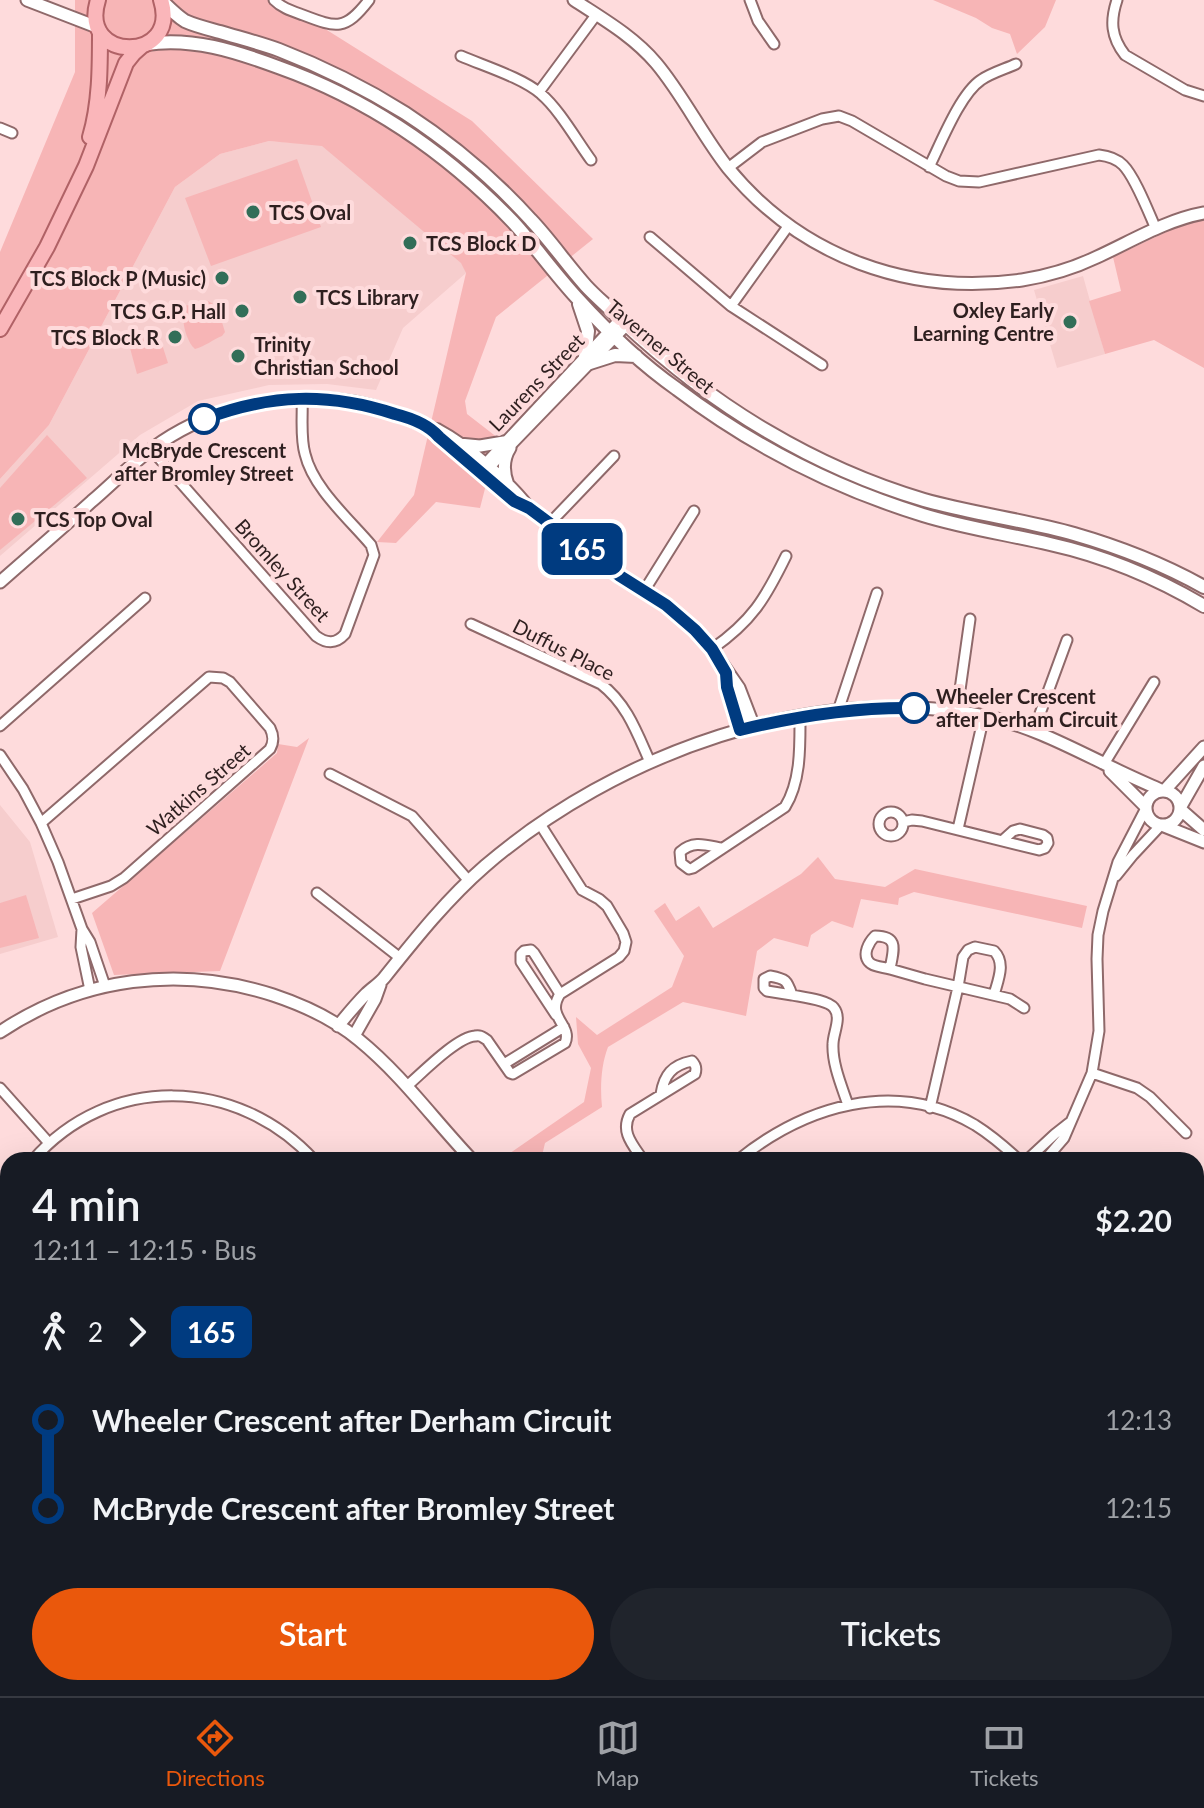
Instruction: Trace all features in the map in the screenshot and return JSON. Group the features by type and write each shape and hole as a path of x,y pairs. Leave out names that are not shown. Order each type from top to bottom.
{"main road":[{"path":"75,187 93,127 99,77 99,29 95,16 98,0"},
{"path":"0,329 47,247 86,166 126,63 157,35 162,25 164,13 161,1"},
{"name":"Taverner Street","path":"161,1 187,22 278,50 320,67 402,111 479,168 507,194 587,287 683,374 777,437 877,484 976,513 1062,531 1116,547 1204,587"},
{"path":"99,29 108,41 117,46 133,48 144,45"},
{"name":"Taverner Street","path":"144,45 183,41 256,59 299,74 380,114 432,150 482,191 576,297 636,356 715,417 760,444 830,480 877,499 925,515 1061,546 1113,563 1204,606"},
{"path":"576,297 587,325 588,360 615,355 636,356"}],"street":[{"path":"27,0 99,29"},
{"path":"274,0 283,7 324,23 339,24 356,16 369,0"},
{"path":"574,0 625,34 656,63 728,168 765,206 827,249 867,267 908,278 964,284 1022,279 1066,269 1180,219 1204,213"},
{"path":"750,0 758,21 774,44"},
{"path":"1117,0 1112,25 1114,36 1125,55 1185,90 1204,96"},
{"path":"539,92 596,15"},
{"path":"461,56 539,92 591,160"},
{"path":"929,167 963,99 972,88 982,79 1016,64"},
{"path":"728,168 762,142 834,116 852,121 929,167 959,181 973,182 1099,155 1109,156 1129,173 1156,229"},
{"path":"0,128 12,133"},
{"path":"731,306 789,225"},
{"path":"650,237 731,306 822,365"},
{"name":"Laurens Street","path":"484,469 624,322"},
{"path":"0,582 151,449 187,427 230,410 272,400 302,398 345,401 402,416 459,444 514,501 529,508"},
{"name":"Bromley Street","path":"151,449 316,636 322,641 337,641 345,634 374,555 371,545 322,489 310,470 304,448 302,398"},
{"path":"437,432 509,486 549,524 676,613 695,630 739,688 754,727"},
{"path":"459,444 507,445 505,476 509,486"},
{"path":"549,524 614,456"},
{"path":"644,591 694,511"},
{"path":"712,649 758,609 786,556"},
{"path":"838,711 877,593"},
{"path":"0,726 145,598"},
{"path":"957,711 970,619"},
{"name":"Duffus Place","path":"471,624 601,684 618,698 650,762"},
{"path":"1034,730 1067,640"},
{"path":"726,673 740,730"},
{"name":"Watkins Street","path":"41,823 209,677 216,676 230,682 273,733 270,749 124,878 111,886 72,899"},
{"path":"1104,764 1154,682"},
{"path":"338,1026 382,980 433,917 469,881 540,824 593,790 650,762 740,730 838,711 910,708 984,716 1034,730 1176,796 1180,808 1204,830"},
{"path":"958,829 984,716"},
{"path":"721,848 785,807 792,793 798,763 800,717"},
{"path":"1052,1152 1064,1138 1092,1073 1099,1028 1097,959 1100,925 1118,862 1151,796 1164,791 1204,747"},
{"path":"0,755 41,823 72,899 87,948 105,986"},
{"path":"1104,764 1146,808 1150,820 1204,842"},
{"path":"1114,879 1162,825 1175,821 1204,766"},
{"path":"330,774 412,816 469,881"},
{"path":"903,822 922,821 1003,840"},
{"path":"540,824 582,890 607,906 626,942 619,957 560,994 555,1005 558,1018"},
{"path":"317,893 399,957"},
{"path":"930,1108 963,957 968,950 975,947 994,951 1000,958 994,995"},
{"path":"87,948 90,990"},
{"path":"407,1086 441,1055 469,1037 487,1040 510,1073 516,1074 565,1043 568,1038 564,1027 521,962 524,951 534,953 560,994"},
{"path":"890,969 1010,999 1024,1008"},
{"path":"0,1032 61,999 105,986 147,979 188,978 251,988 313,1011 354,1036 386,1064 465,1152"},
{"path":"354,1036 382,980"},
{"path":"792,995 828,1003 837,1012 832,1043 848,1105"},
{"path":"1092,1073 1137,1088 1186,1133"},
{"path":"0,1088 49,1143"},
{"path":"638,1152 628,1137 626,1122 630,1114 661,1094"},
{"path":"41,1152 70,1126 104,1108 141,1098 180,1096 220,1102 246,1111 271,1125 306,1152"},
{"path":"749,1152 796,1122 848,1105 878,1101 930,1108 955,1116 997,1140 1010,1152"},
{"path":"1036,1152 1069,1123"}],"shaded area":[{"path":"75,0 279,0 472,121 593,239 496,317 465,401 467,414 498,438 480,508 436,502 396,543 377,542 414,495 466,273 461,263 322,146 269,141 220,154 175,187 49,425 0,479 0,252 75,72"},
{"path":"933,0 1056,0 1045,27 1017,54 1010,34"},
{"name":"Trinity Christian School","path":"269,141 322,145 462,263 466,273 403,328 376,390 327,384 269,385 198,401 140,435 0,556 0,479 49,425 175,187 220,154"},
{"name":"TCS Oval","path":"297,159 321,227 211,266 185,198"},
{"path":"1204,220 1204,368 1154,340 1105,354 1089,301 1121,291 1113,257 1181,225"},
{"name":"Oxley Early Learning Centre","path":"1083,276 1105,354 1057,368 1034,290"},
{"path":"206,300 217,306 225,332 195,349 185,329 185,306"},
{"path":"159,335 168,363 137,374 130,348"},
{"name":"TCS Top Oval","path":"47,435 87,478 0,550 0,488"},
{"path":"309,738 220,971 114,975 92,913 277,753 278,744 297,747"},
{"path":"0,805 30,842 58,937 0,954"},
{"path":"818,857 835,879 885,887 915,869 1087,906 1082,928 914,892 899,898 898,905 861,899 853,928 832,921 811,935 808,947 774,938 757,951 746,1016 683,1002 608,1047 602,1076 602,1107 545,1143 543,1152 512,1152 584,1102 591,1068 578,1044 576,1017 597,1035 672,987 684,956 654,911 665,903 676,921 699,906 713,928 801,874"},
{"path":"26,895 39,938 0,948 0,903"}],"bus line":[{"name":"165","path":"204,419 272,400 317,398 375,407 432,429 514,501 529,508 620,576 666,605 695,630 712,649 726,673 740,730 838,711 914,708"}],"place":[{"name":"TCS Oval","path":"253,212"},
{"name":"TCS Block D","path":"410,243"},
{"name":"TCS Block P (Music)","path":"222,278"},
{"name":"TCS Library","path":"300,297"},
{"name":"TCS G.P. Hall","path":"242,311"},
{"name":"Oxley Early Learning Centre","path":"1070,322"},
{"name":"TCS Block R","path":"175,337"},
{"name":"Trinity Christian School","path":"238,356"},
{"name":"McBryde Crescent after Bromley Street","path":"204,419"},
{"name":"TCS Top Oval","path":"18,519"},
{"name":"Wheeler Crescent after Derham Circuit","path":"914,708"}]}
